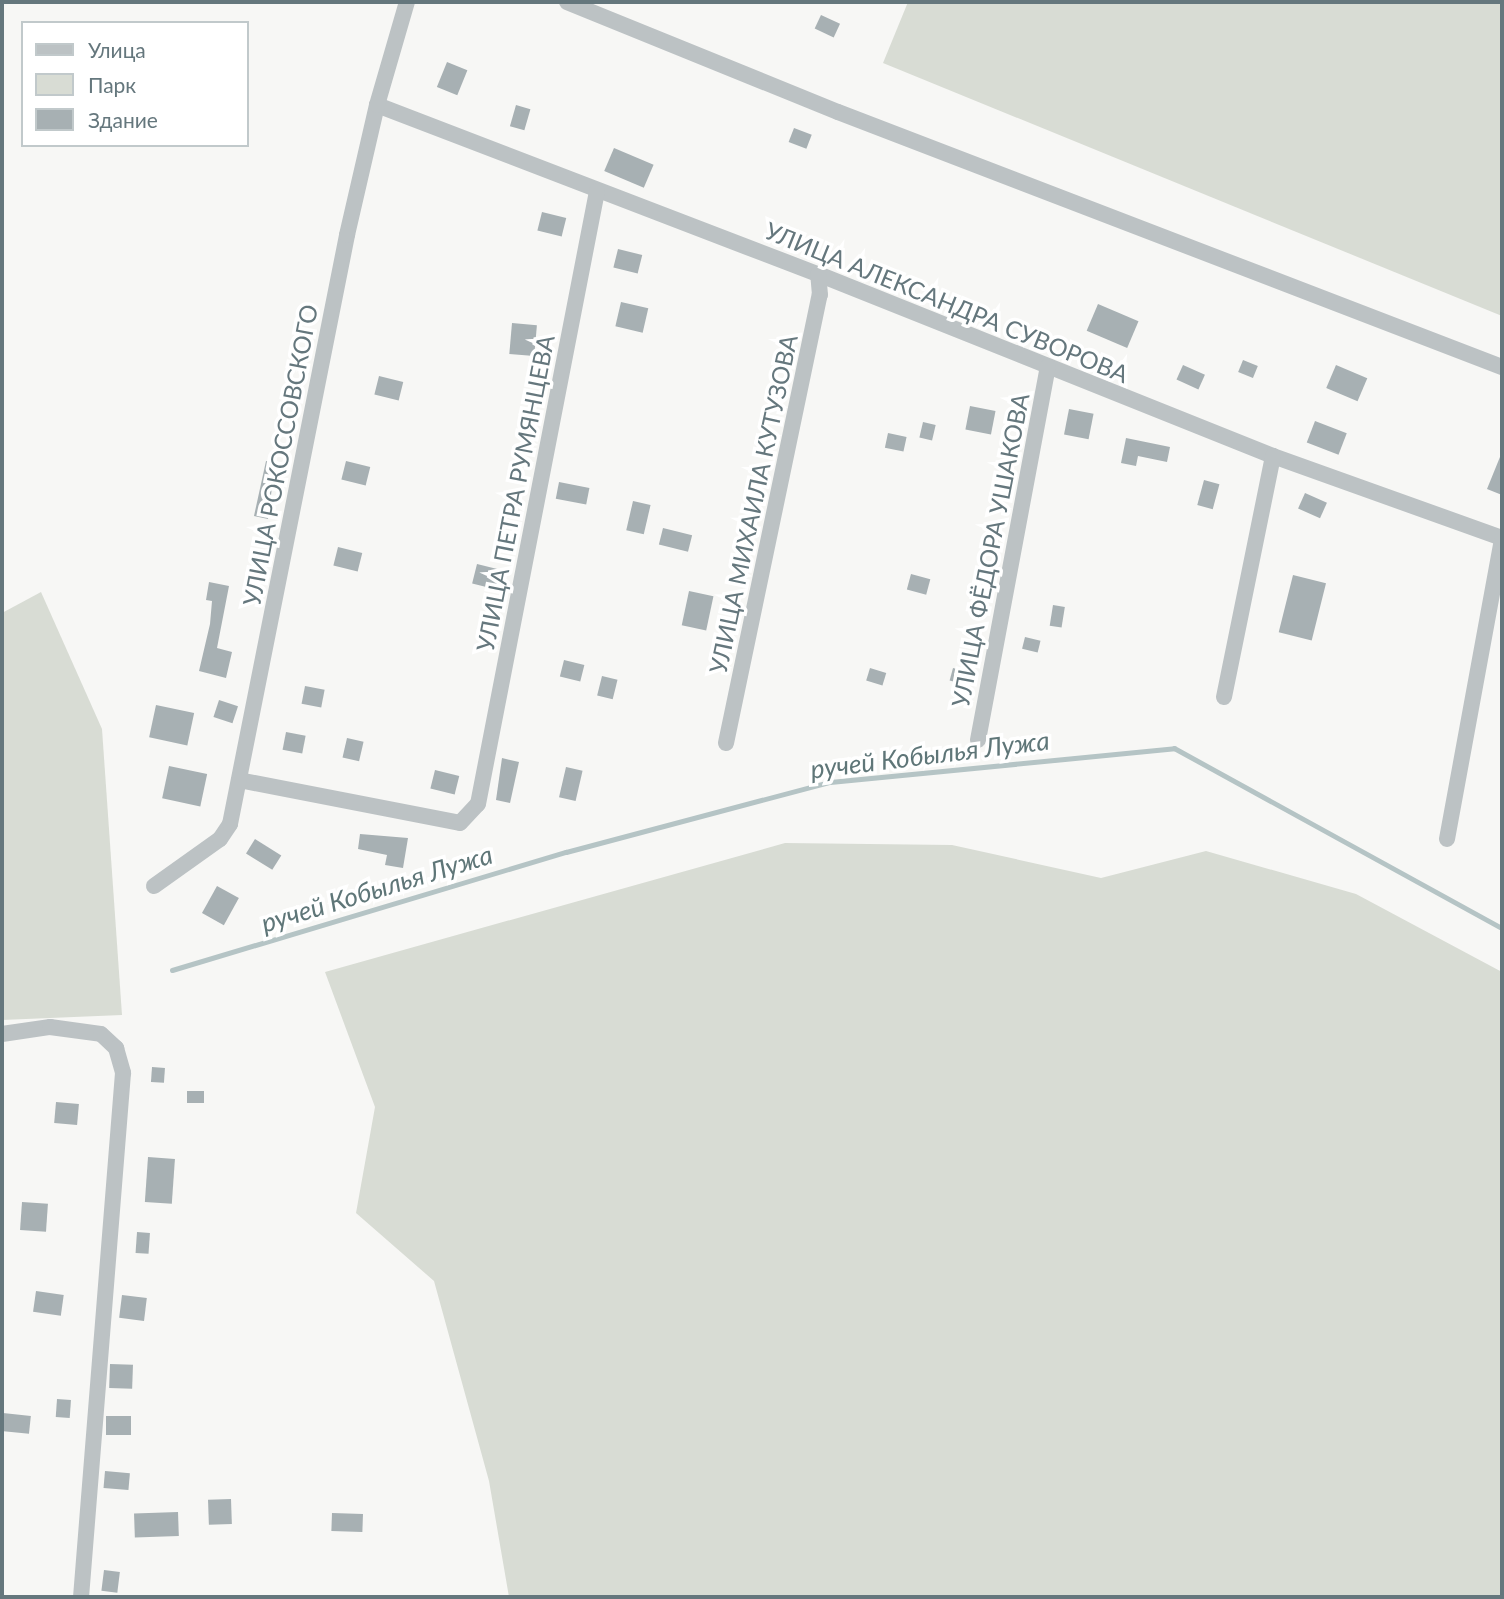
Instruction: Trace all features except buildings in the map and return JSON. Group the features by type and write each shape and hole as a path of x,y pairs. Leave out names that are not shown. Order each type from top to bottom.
{"street":[{"name":"УЛИЦА РОКОССОВСКОГО","path":"154,886 220,839 230,824 377,105 407,2"},
{"path":"567,2 838,112 1502,367"},
{"name":"УЛИЦА АЛЕКСАНДРА СУВОРОВА","path":"377,105 818,274 1273,456 1502,539"},
{"name":"УЛИЦА ПЕТРА РУМЯНЦЕВА","path":"239,780 460,824 478,804 597,191"},
{"name":"УЛИЦА МИХАИЛА КУТУЗОВА","path":"726,743 820,295 818,274"},
{"name":"УЛИЦА ФЁДОРА УШАКОВА","path":"978,740 1048,367"},
{"path":"1224,697 1273,456"},
{"path":"1447,839 1502,539"},
{"path":"2,1034 50,1027 101,1034 116,1048 123,1073 81,1597"}],"green space":[{"path":"908,2 1502,2 1502,316 883,63"},
{"path":"41,592 102,729 122,1015 2,1020 2,613"},
{"path":"785,843 952,845 1101,878 1206,851 1356,894 1502,972 1502,1597 509,1597 489,1481 434,1281 356,1213 375,1107 325,972"}],"waterway":[{"name":"ручей Кобылья Лужа","path":"172,970 566,852 830,782 1174,748 1502,928"}]}
